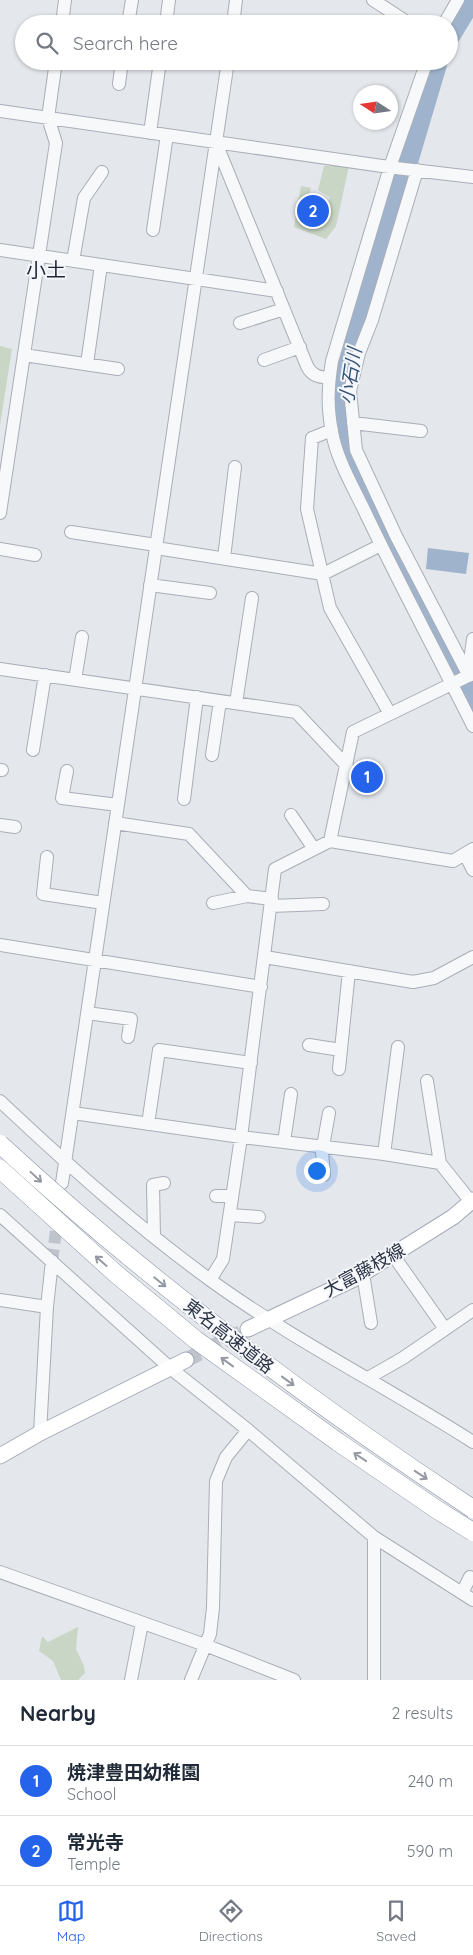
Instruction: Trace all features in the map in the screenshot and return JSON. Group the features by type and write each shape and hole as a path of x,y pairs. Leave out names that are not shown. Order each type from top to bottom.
{"highway":[{"name":"東名高速道路","path":"0,1144 108,1240 261,1362 397,1459 473,1509"},
{"name":"東名高速道路","path":"0,1169 101,1260 196,1340 338,1442 473,1532"}],"main road":[{"name":"大富藤枝線","path":"248,1329 363,1274 453,1217 472,1202"},
{"path":"0,1456 169,1367 186,1360"}],"street":[{"path":"63,15 65,0"},
{"path":"130,15 132,0"},
{"path":"167,15 169,0"},
{"path":"234,15 236,0"},
{"path":"373,0 396,15"},
{"path":"449,15 458,0"},
{"path":"0,513 56,143 48,118 55,70"},
{"path":"119,84 121,70"},
{"path":"150,133 159,70"},
{"path":"62,1183 227,70"},
{"path":"423,70 332,361 328,387 332,430 343,466 473,726"},
{"path":"0,110 393,168 473,177"},
{"path":"153,230 167,135"},
{"path":"216,142 311,372 316,376 330,378"},
{"path":"417,170 372,320 357,362 350,391 353,422 356,450 365,470 396,536 471,676"},
{"path":"73,261 84,198 102,172"},
{"path":"0,250 277,291"},
{"path":"87,364 101,265"},
{"path":"240,323 284,308"},
{"path":"264,360 300,347"},
{"path":"24,354 118,369"},
{"path":"353,422 421,431"},
{"path":"332,430 312,438 307,509 330,608 390,714"},
{"path":"224,558 235,467"},
{"path":"71,532 323,574 381,545"},
{"path":"0,549 36,555"},
{"path":"150,585 210,593"},
{"path":"236,703 252,598"},
{"path":"75,680 82,637"},
{"path":"471,676 473,639"},
{"path":"0,669 296,712 347,766"},
{"path":"33,750 45,675"},
{"path":"330,841 353,732 471,676"},
{"path":"184,799 197,697"},
{"path":"212,755 220,701"},
{"path":"67,771 62,798 118,805"},
{"path":"291,816 314,850"},
{"path":"115,823 189,834 246,896"},
{"path":"0,825 16,827"},
{"path":"210,1280 223,1259 230,1215 275,870 330,841 453,860 469,852 473,870"},
{"path":"47,856 43,894 103,904"},
{"path":"213,903 246,896 271,902 323,904"},
{"path":"0,945 261,987"},
{"path":"265,957 413,982 434,978 473,957"},
{"path":"339,1069 349,971"},
{"path":"87,1013 130,1019 128,1037"},
{"path":"309,1045 341,1050"},
{"path":"384,1154 398,1047"},
{"path":"148,1124 159,1050 251,1063"},
{"path":"427,1081 440,1163 472,1202"},
{"path":"284,1142 290,1094"},
{"path":"0,1101 66,1164 154,1237 210,1280 269,1320 473,1442"},
{"path":"73,1113 440,1163"},
{"path":"324,1175 322,1152 329,1113"},
{"path":"154,1237 153,1185 164,1183"},
{"path":"216,1196 232,1196"},
{"path":"0,1215 169,1367 248,1430 374,1537 473,1600"},
{"path":"230,1215 259,1217"},
{"path":"393,1255 445,1329"},
{"path":"40,1434 47,1307 52,1261"},
{"path":"363,1274 371,1323"},
{"path":"0,1300 47,1307"},
{"path":"368,1378 403,1358 473,1310"},
{"path":"191,1680 210,1634 213,1608 216,1481 226,1457 248,1430"},
{"path":"374,1537 374,1680"},
{"path":"0,1572 205,1645 271,1676 294,1680"},
{"path":"462,1593 470,1577"},
{"path":"131,1680 142,1623"}],"green space":[{"path":"324,166 349,166 336,226 326,239 294,227 301,186 311,188 301,216 318,224 330,197 318,190"},
{"path":"0,346 12,349 0,425"},
{"path":"78,1627 76,1649 84,1666 85,1673 78,1680 61,1680 53,1661 39,1651 42,1636 48,1642"}],"water":[{"path":"428,548 469,553 466,574 426,569"}],"waterway":[{"name":"小石川","path":"458,23 472,0"},
{"name":"小石川","path":"435,70 348,364 342,395 345,430 352,460 473,704"}],"tunnel":[{"path":"52,1261 61,1192"},
{"path":"186,1360 248,1329"}],"place":[{"name":"常光寺","path":"313,211"},
{"name":"焼津豊田幼稚園","path":"367,777"}],"district":[{"name":"小土","path":"46,269"}]}
